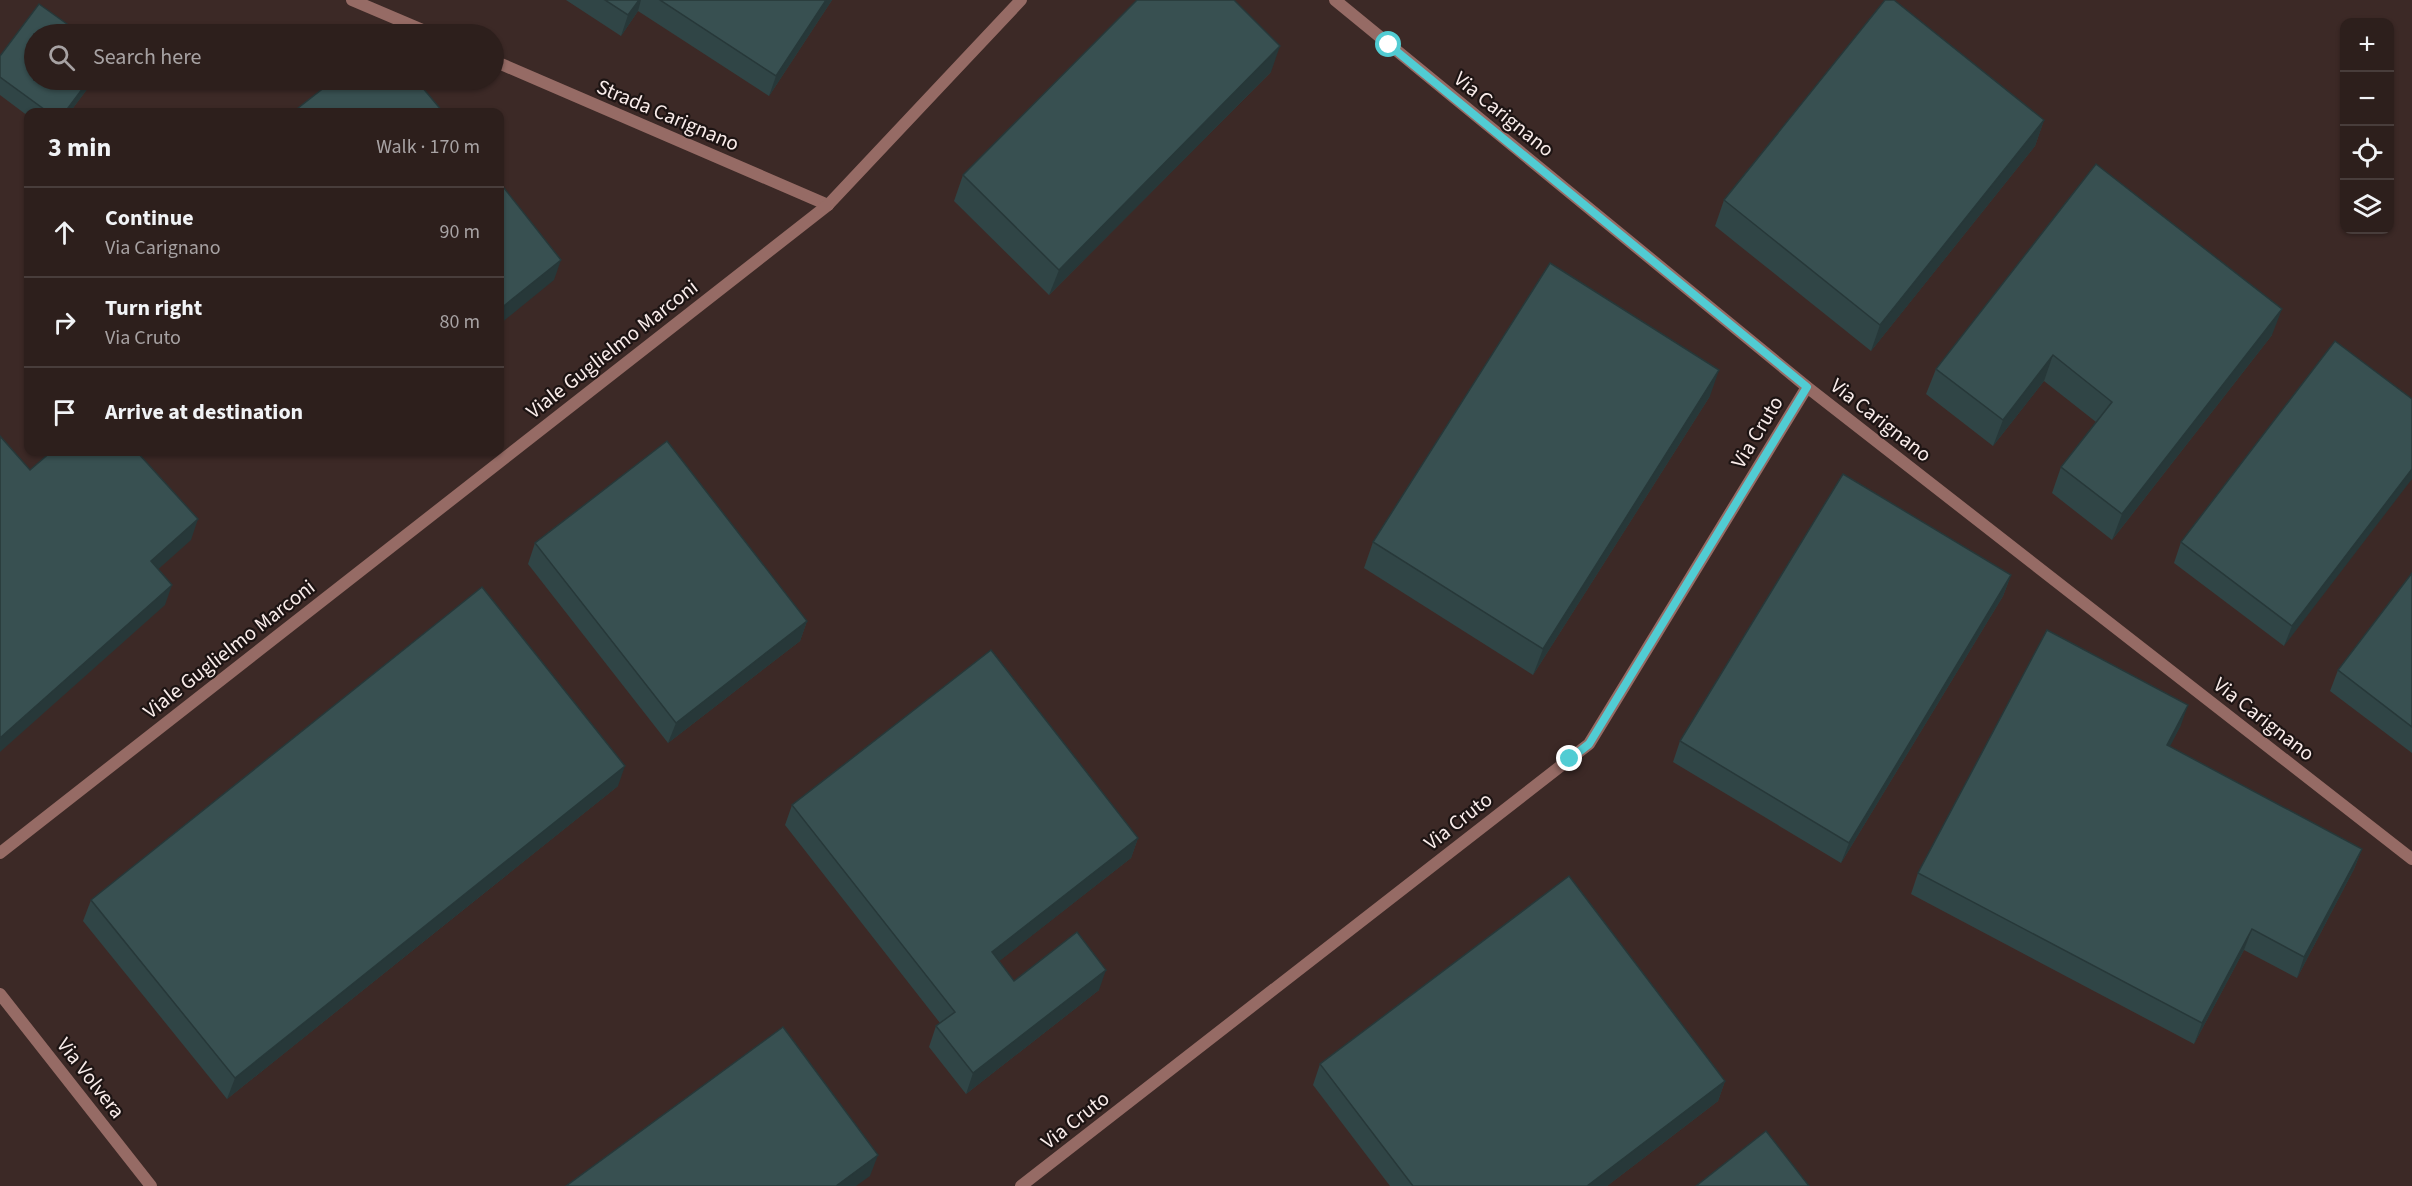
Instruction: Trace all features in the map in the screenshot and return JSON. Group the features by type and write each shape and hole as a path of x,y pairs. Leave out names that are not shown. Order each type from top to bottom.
{"street":[{"path":"352,0 408,24"},
{"name":"Viale Guglielmo Marconi","path":"0,853 828,205 1021,0"},
{"name":"Via Carignano","path":"1335,0 1807,387 2412,859"},
{"name":"Strada Carignano","path":"504,65 828,205"},
{"name":"Via Cruto","path":"1021,1186 1589,744 1807,387"},
{"name":"Via Volvera","path":"0,994 151,1186"}],"building":[{"path":"605,0 639,0 628,15"},
{"path":"660,0 826,0 776,76"},
{"path":"1137,0 1234,0 1280,46 1059,270 963,175"},
{"path":"1885,0 1894,0 2044,120 1880,325 1724,200"},
{"path":"39,4 67,24 24,24"},
{"path":"24,24 24,90 82,90 68,108 43,108 0,77 0,56"},
{"path":"321,90 424,90 440,108 298,108"},
{"path":"2096,164 2282,309 2122,514 2061,467 2112,402 2053,355 2003,420 1936,369"},
{"path":"504,188 561,260 504,306"},
{"path":"1550,263 1719,370 1543,649 1373,542"},
{"path":"2335,341 2412,399 2412,469 2292,626 2181,542"},
{"path":"0,436 30,470 46,456 141,456 198,519 151,561 172,585 0,738"},
{"path":"667,441 807,621 676,723 535,543"},
{"path":"1843,474 2011,575 1849,843 1680,741"},
{"path":"2412,573 2412,727 2338,670"},
{"path":"482,587 625,766 235,1078 91,900"},
{"path":"2047,630 2188,705 2167,745 2362,849 2304,957 2252,929 2202,1023 1918,873"},
{"path":"991,650 1138,838 992,952 1014,981 1077,932 1106,970 973,1073 936,1026 955,1012 792,805"},
{"path":"1569,876 1725,1081 1587,1186 1413,1186 1320,1064"},
{"path":"783,1027 878,1155 836,1186 566,1186"},
{"path":"1766,1131 1809,1186 1696,1186"}],"route":[{"path":"1389,45 1807,387 1589,744 1570,759"}]}
